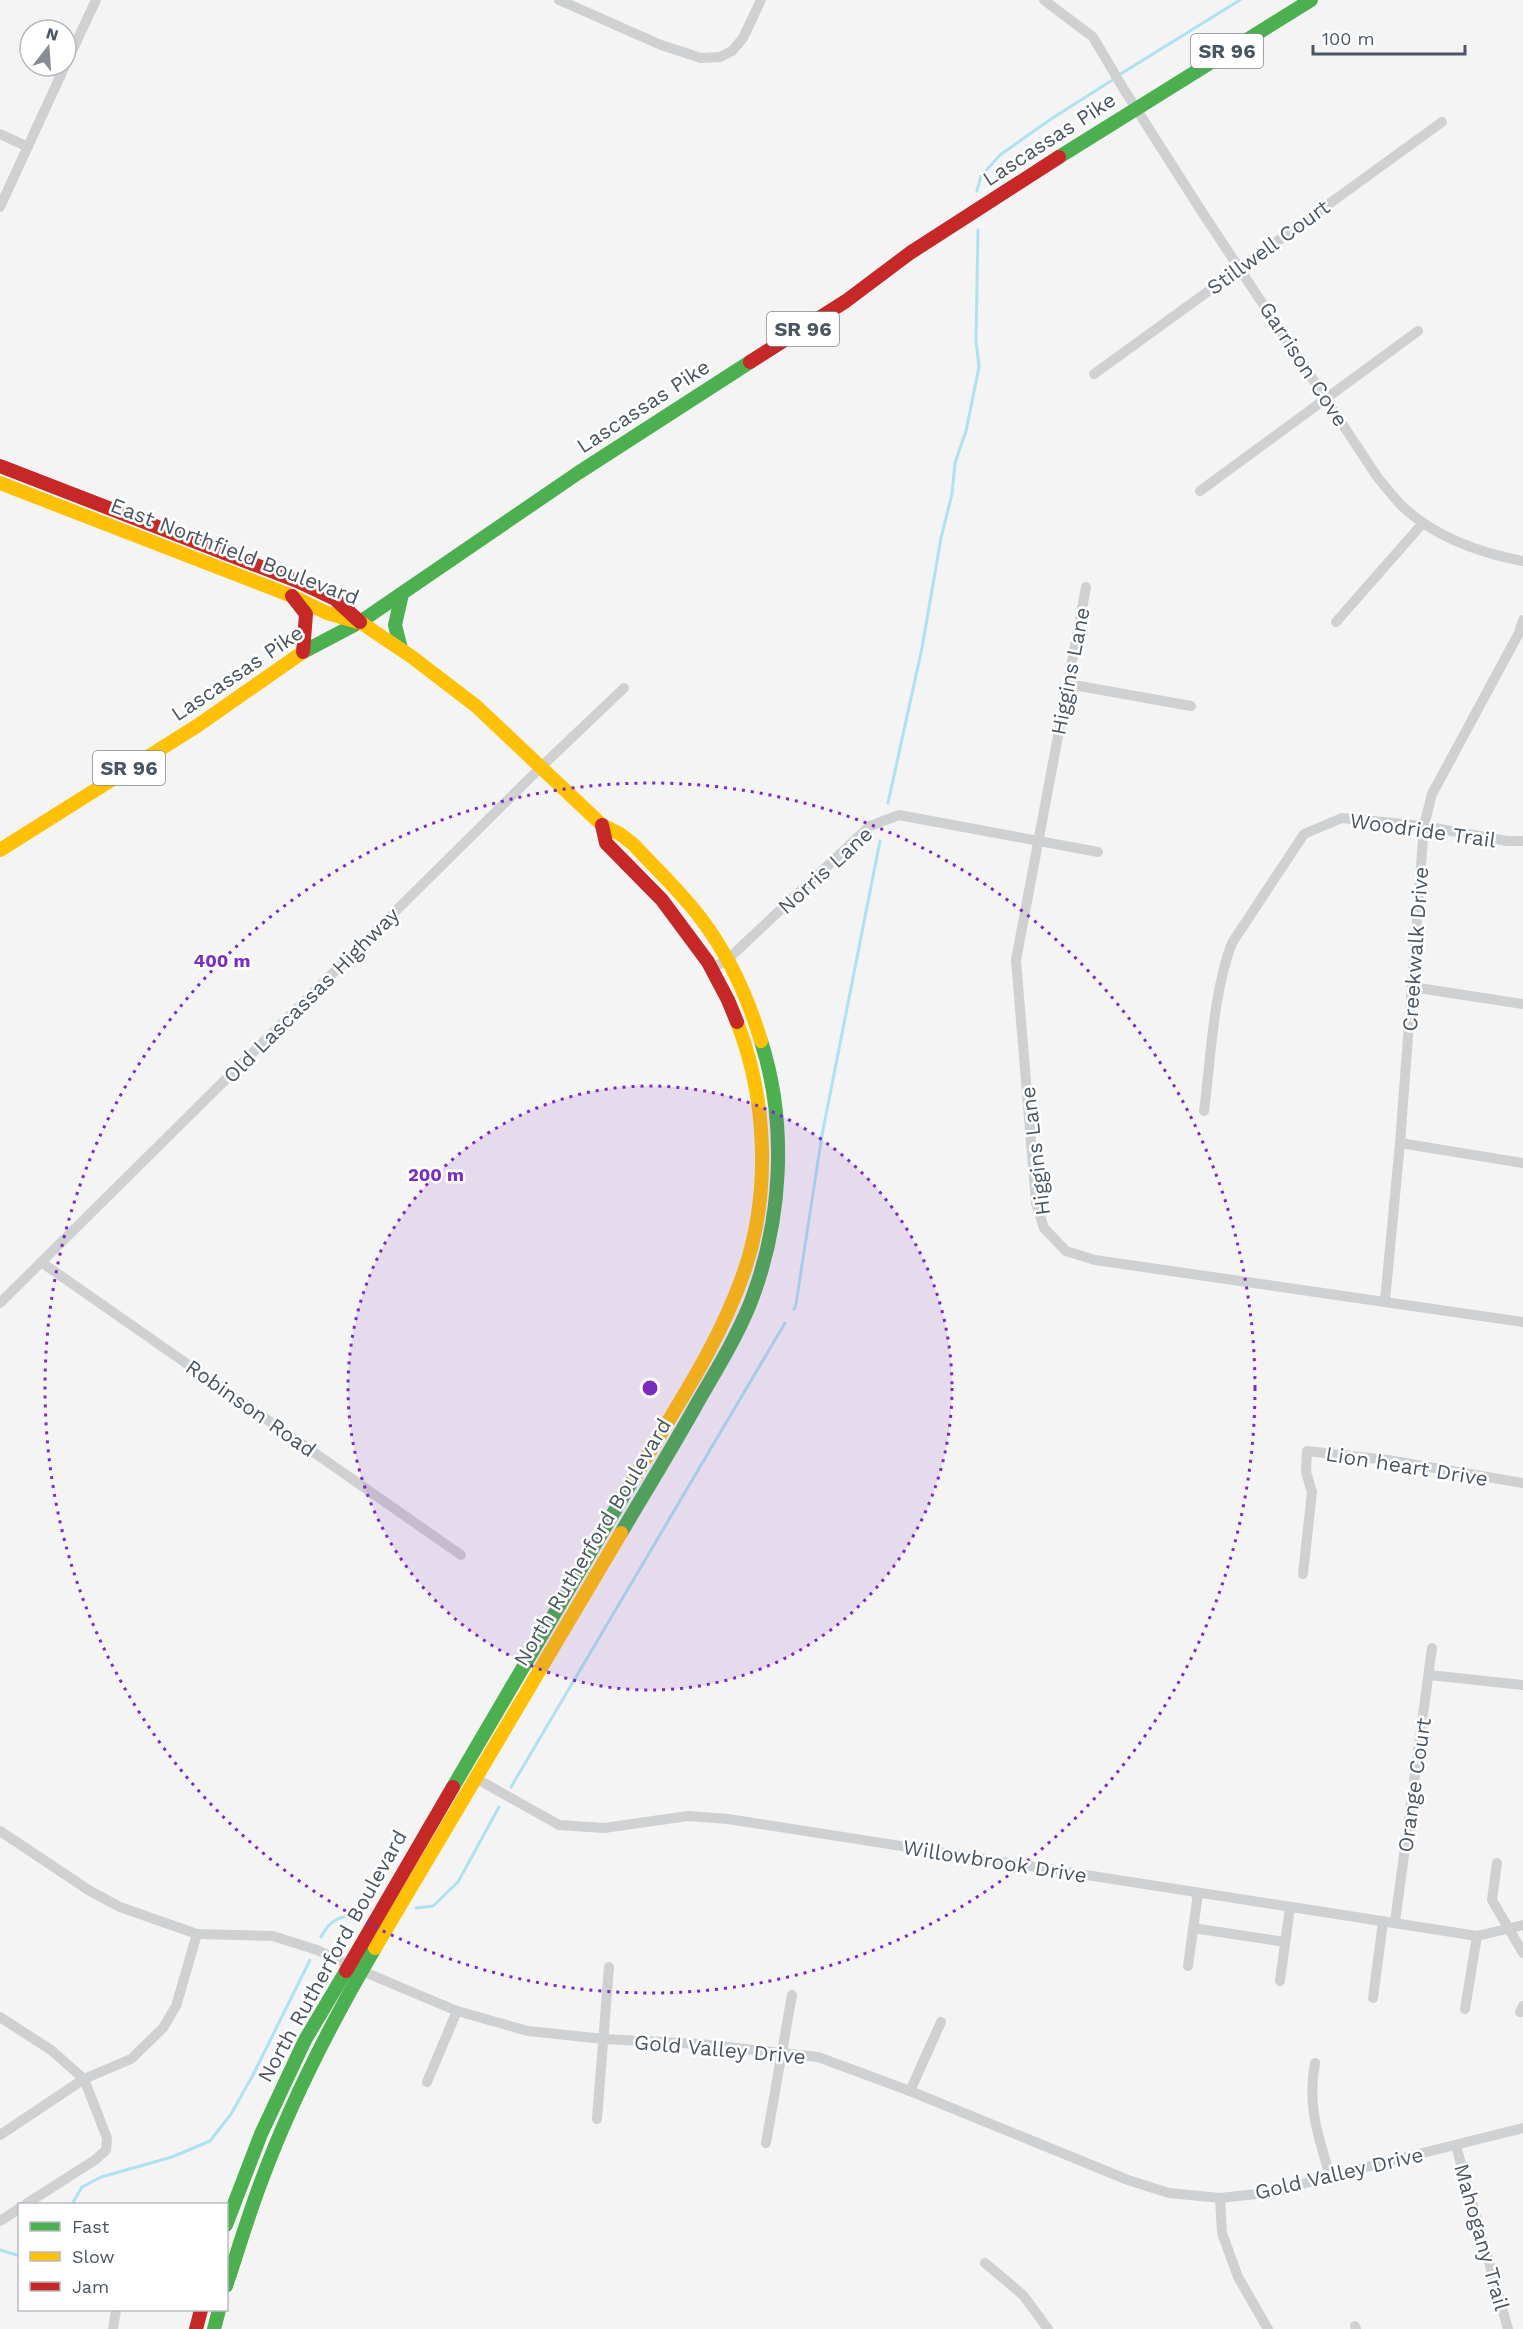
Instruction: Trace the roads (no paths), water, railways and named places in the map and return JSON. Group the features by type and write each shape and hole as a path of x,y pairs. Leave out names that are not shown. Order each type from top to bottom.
{"main road":[{"name":"Lascassas Pike","path":"0,850 197,726 303,652 360,622 578,473 846,301 910,253 1136,108 1311,0"},
{"name":"East Northfield Boulevard","path":"0,466 297,581 335,599 360,622"},
{"name":"East Northfield Boulevard","path":"0,483 291,596 327,613 360,622"},
{"path":"41,498 47,483"},
{"path":"401,649 395,625 402,594"},
{"path":"291,596 306,614 303,652"},
{"name":"North Rutherford Boulevard","path":"228,2280 261,2182 285,2123 319,2051 362,1971 725,1354 751,1301 766,1257 776,1204 779,1147 775,1093 764,1041 724,950 689,903 622,835 602,825 476,706 401,649 360,622"},
{"name":"North Rutherford Boulevard","path":"228,2221 261,2134 305,2040 710,1349 734,1296 751,1250 759,1205 762,1151 752,1061 736,1014 685,928 605,841 602,825"},
{"path":"228,2224 245,2229"},
{"path":"196,2329 201,2311"},
{"path":"214,2329 219,2311"}],"street":[{"path":"78,39 96,0"},
{"path":"559,0 662,45 701,58 720,57 732,51 743,38 761,0"},
{"name":"Garrison Cove","path":"1044,0 1093,37 1123,88 1378,478 1402,506 1423,523 1460,544 1523,561"},
{"path":"0,207 60,78"},
{"name":"Stillwell Court","path":"1094,374 1240,266 1442,122"},
{"path":"0,134 28,147"},
{"path":"1200,491 1418,331"},
{"path":"1336,622 1423,523"},
{"name":"Higgins Lane","path":"1086,587 1016,960 1036,1203 1044,1228 1066,1251 1095,1260 1523,1322"},
{"name":"Creekwalk Drive","path":"1385,1301 1400,1143 1424,826 1432,794 1519,633 1523,620"},
{"path":"1068,684 1191,706"},
{"name":"Old Lascassas Highway","path":"0,1303 540,767 624,688"},
{"name":"Norris Lane","path":"711,969 728,959 870,826 899,815 1098,852"},
{"name":"Woodride Trail","path":"1204,1111 1218,1004 1232,943 1304,834 1342,818 1424,826 1507,841 1523,841"},
{"path":"1412,987 1523,1004"},
{"path":"1400,1143 1523,1163"},
{"name":"Robinson Road","path":"41,1262 461,1555"},
{"name":"Lion heart Drive","path":"1303,1574 1312,1492 1306,1472 1307,1451 1388,1460 1523,1483"},
{"name":"Orange Court","path":"1395,1922 1432,1648"},
{"path":"1429,1675 1523,1685"},
{"name":"Willowbrook Drive","path":"477,1779 559,1825 604,1828 688,1816 728,1819 1477,1936 1523,1925"},
{"name":"Gold Valley Drive","path":"0,1831 90,1891 120,1907 196,1934 273,1936 317,1950 457,2011 528,2031 604,2039 700,2044 818,2057 909,2091 1128,2180 1169,2193 1220,2198 1275,2192 1523,2127"},
{"path":"1497,1863 1491,1900 1523,1953"},
{"path":"1188,1966 1198,1893"},
{"path":"1280,1981 1290,1907"},
{"path":"1373,1998 1383,1922"},
{"path":"1193,1928 1286,1942"},
{"path":"0,2135 84,2079 130,2059 163,2028 176,2006 196,1934"},
{"path":"1465,2008 1477,1936"},
{"path":"597,2120 609,1967"},
{"path":"766,2143 792,1995"},
{"path":"427,2082 457,2011"},
{"path":"0,2017 51,2050 84,2079 107,2138 106,2150 95,2160 29,2203"},
{"path":"909,2091 941,2022"},
{"path":"1315,2063 1312,2081 1312,2113 1330,2176"},
{"name":"Mahogany Trail","path":"1456,2146 1508,2329"},
{"path":"1220,2198 1222,2233 1238,2277 1268,2329"},
{"path":"0,2221 18,2209"},
{"path":"985,2263 1023,2295 1048,2329"},
{"path":"113,2329 116,2311"}],"waterway":[{"path":"1119,75 1240,0"},
{"path":"977,191 981,176 1000,155 1114,79"},
{"path":"888,803 922,648 941,538 952,494 955,463 966,431 979,367 976,340 978,230"},
{"path":"794,1309 822,1135 880,841"},
{"path":"511,1787 785,1323"},
{"path":"416,1908 433,1906 458,1882 499,1807"},
{"path":"321,1937 328,1926 337,1919 362,1914"},
{"path":"73,2203 82,2187 101,2177 172,2157 210,2141 231,2114 253,2075 310,1960"},
{"path":"0,2250 18,2255"}]}
